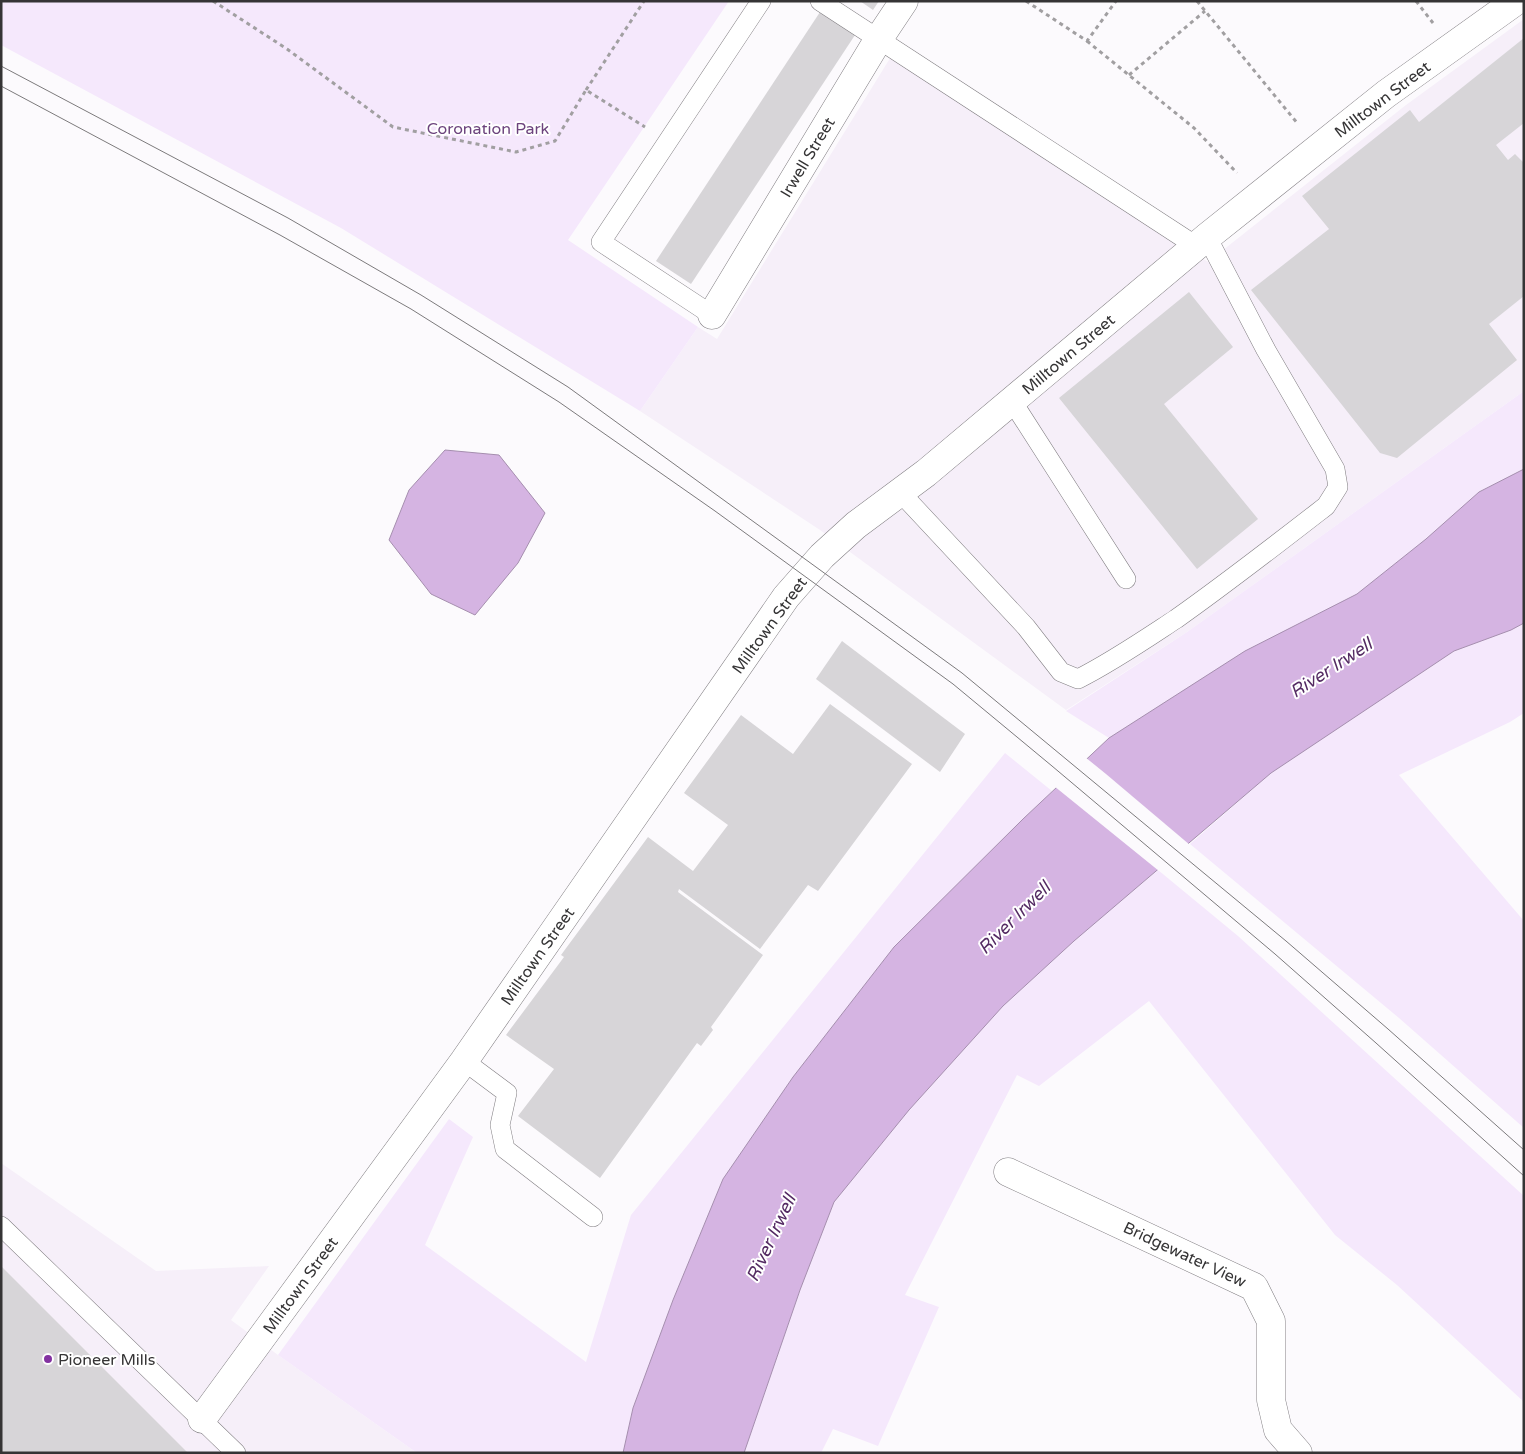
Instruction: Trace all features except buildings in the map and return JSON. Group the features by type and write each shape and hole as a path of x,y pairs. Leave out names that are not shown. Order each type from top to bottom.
{"street":[{"name":"Irwell Street","path":"712,315 878,40 904,1"},
{"name":"Milltown Street","path":"202,1419 464,1061 786,597 822,556 856,525 926,473 1258,195 1386,94 1516,1"},
{"name":"Bridgewater View","path":"1008,1172 1254,1286 1271,1321 1271,1400 1278,1430 1298,1453"}],"lane":[{"path":"712,315 601,242 761,1"},
{"path":"820,1 878,40 1201,241 1335,469 1338,488 1326,506 1197,604 1099,669 1078,679 1061,672 1026,627 900,492"},
{"path":"1012,401 1126,579"},
{"path":"464,1061 507,1094 500,1125 505,1149 593,1217"},
{"path":"1,1226 236,1453"}],"path":[{"path":"213,1 287,50 393,127 516,152 555,140 644,1"},
{"path":"1026,1 1087,41 1194,128 1258,195"},
{"path":"1087,41 1116,1"},
{"path":"1197,1 1318,148"},
{"path":"1128,75 1205,11"},
{"path":"586,90 668,141"}],"shaded area":[{"path":"1524,19 1524,391 1187,632 1066,710 820,530 640,411 698,327 717,339 892,55 1208,262 1406,105"},
{"path":"1,1163 156,1271 269,1266 231,1320 417,1453 1,1453"}],"green space":[{"name":"Coronation Park","path":"1,1 729,1 568,240 698,327 640,411 341,228 1,45"},
{"path":"1524,391 1524,469 1479,492 1426,539 1357,594 1245,652 1109,738 1066,711 1187,632"},
{"path":"1524,623 1524,713 1510,722 1399,775 1524,921 1524,1128 1399,1018 1190,844 1271,773 1396,689 1454,651 1511,630"},
{"path":"1005,753 1052,791 894,947 793,1077 723,1179 673,1300 633,1408 623,1453 417,1453 278,1355 449,1119 473,1137 425,1245 586,1362 631,1215"},
{"path":"1158,870 1238,936 1524,1196 1524,1402 1397,1285 1335,1235 1149,1001 1039,1086 1017,1075 905,1295 939,1307 878,1446 833,1429 821,1453 744,1453 800,1290 834,1202 909,1110 1003,1006 1074,941"}],"water":[{"path":"445,450 499,455 545,513 518,563 475,615 431,594 389,540 409,490"},
{"name":"River Irwell","path":"1524,469 1524,623 1511,630 1454,651 1271,773 1074,941 1003,1006 909,1110 834,1202 800,1290 744,1453 623,1453 633,1408 673,1300 723,1179 793,1077 894,947 1023,819 1109,738 1245,651 1357,594 1426,539 1479,492"}],"pier":[{"path":"1085,757 1190,845 1159,871 1054,786"}],"tram line":[{"path":"1,66 288,218 421,295 568,387 962,673 1286,941 1524,1150"},
{"path":"1,86 280,235 411,309 559,402 715,511 953,684 1275,954 1524,1176"}],"place":[{"name":"Pioneer Mills","path":"48,1359"}]}
